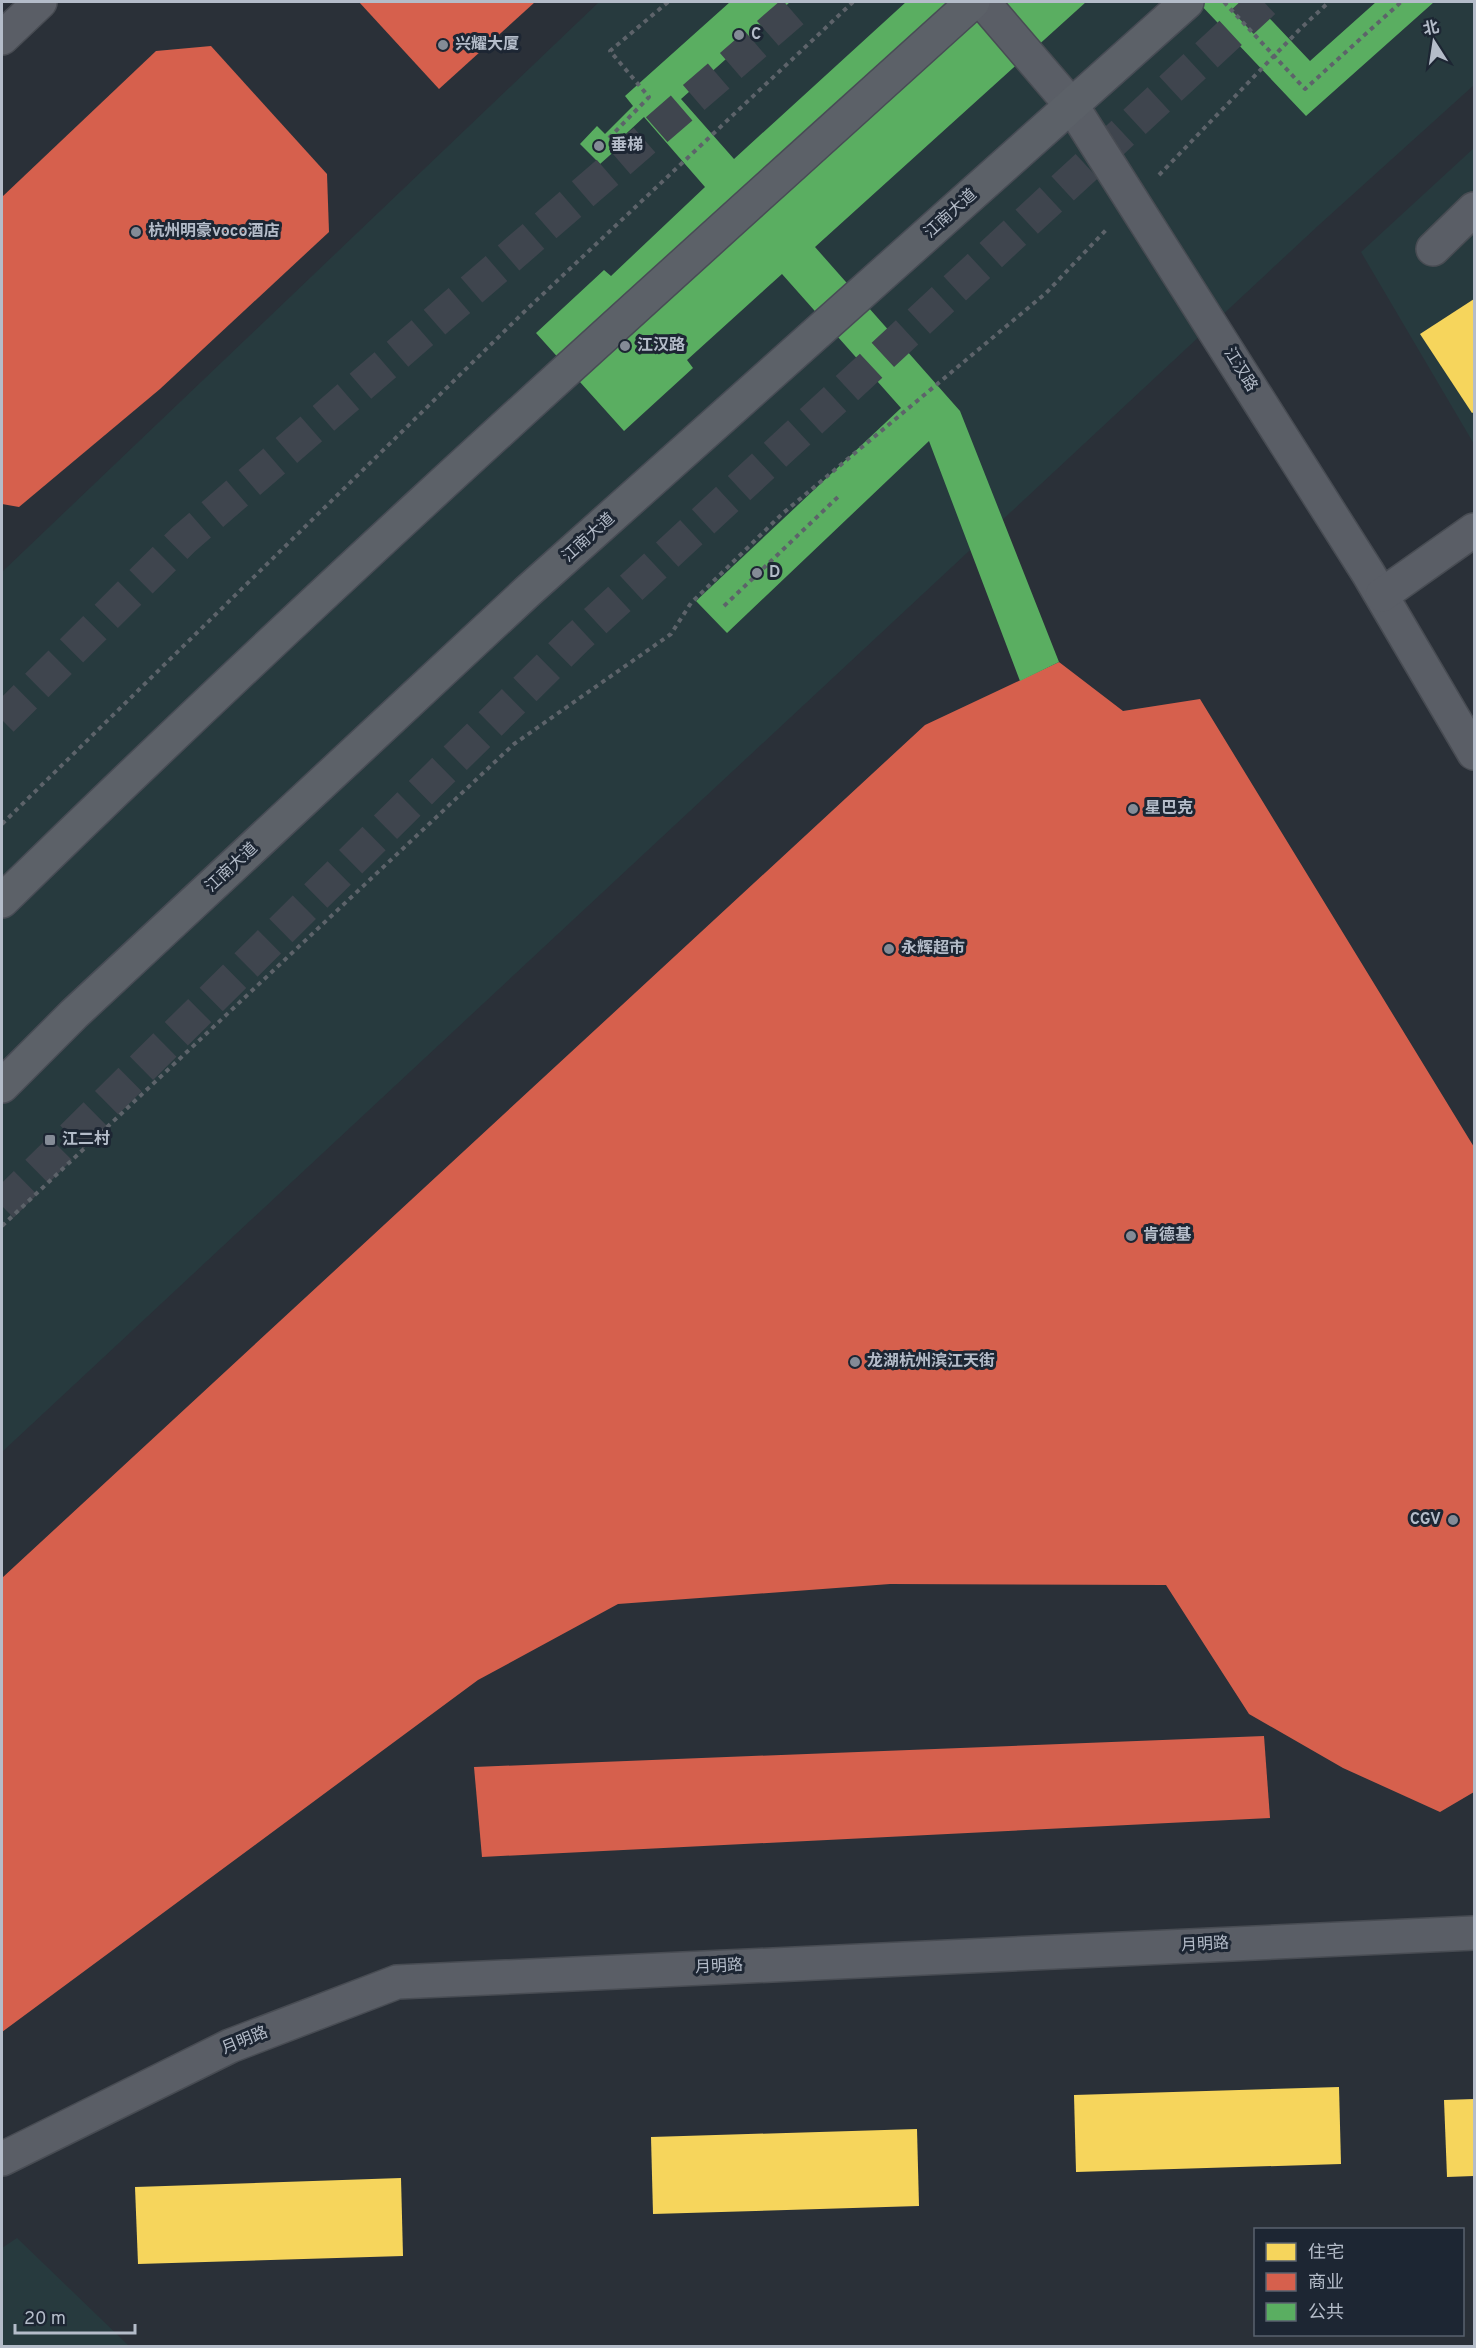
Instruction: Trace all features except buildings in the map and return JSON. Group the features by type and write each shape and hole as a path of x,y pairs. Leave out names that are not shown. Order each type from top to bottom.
{"main road":[{"path":"2,901 276,638 472,456 973,2"},
{"name":"江南大道","path":"2,1086 74,1014 528,591 1187,2"}],"street":[{"path":"2,38 40,2"},
{"name":"江汉路","path":"983,2 1072,106 1382,596 1474,753"},
{"path":"1433,249 1474,209"},
{"path":"1382,596 1474,530"},
{"name":"月明路","path":"2,2158 230,2046 397,1982 1474,1933"}],"path":[{"path":"609,138 649,97 610,51 668,2"},
{"path":"2,824 524,312 853,2"},
{"path":"1224,2 1305,89 1401,2"},
{"path":"2,1226 514,744 671,634 691,603 782,514 1046,293 1299,30 1329,2"},
{"path":"723,606 841,494"}],"green space":[{"path":"599,2 1474,2 1474,85 1320,224 2,1452 2,572"},
{"path":"1474,148 1474,444 1361,252"},
{"path":"17,2238 129,2346 2,2346 2,2248"}],"tunnel":[{"path":"2,720 183,540 804,2"},
{"path":"2,1206 576,639 1264,2"}],"place":[{"name":"C","path":"739,35"},
{"name":"兴耀大厦","path":"443,45"},
{"name":"垂梯","path":"599,146"},
{"name":"杭州明豪voco酒店","path":"136,232"},
{"name":"江汉路","path":"625,346"},
{"name":"D","path":"757,573"},
{"name":"星巴克","path":"1133,809"},
{"name":"永辉超市","path":"889,949"},
{"name":"江二村","path":"50,1140"},
{"name":"肯德基","path":"1131,1236"},
{"name":"龙湖杭州滨江天街","path":"855,1362"},
{"name":"CGV","path":"1453,1520"}]}
